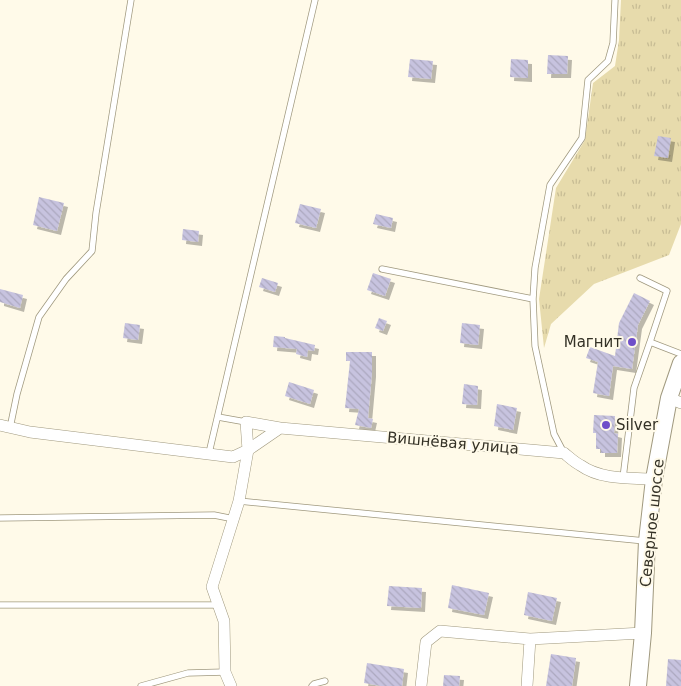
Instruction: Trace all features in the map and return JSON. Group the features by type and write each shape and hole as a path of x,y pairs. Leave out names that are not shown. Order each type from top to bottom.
{"main road":[{"name":"Северное шоссе","path":"638,686 647,541 654,479 675,400 681,362"}],"street":[{"path":"231,686 225,672 224,621 212,587 239,501 248,450 246,422"},
{"name":"Вишнёвая улица","path":"246,422 280,428 564,453"},
{"path":"5,426 39,433 233,456 248,450 280,428"},
{"path":"564,453 581,466 601,475 654,479"},
{"path":"421,686 426,642 440,631 530,639 642,633"},
{"path":"527,686 530,639"}],"lane":[{"path":"5,426 17,394 39,317 66,279 92,251 96,213 130,0"},
{"path":"209,454 315,0"},
{"path":"564,453 554,434 535,346 533,298 535,268 550,185 582,138 588,80 608,61 613,43 615,0"},
{"path":"382,268 533,298"},
{"path":"623,478 634,388 666,291 640,278"},
{"path":"650,342 681,354"},
{"path":"218,416 246,422"},
{"path":"239,501 647,541"},
{"path":"0,518 214,515 234,519"},
{"path":"0,606 218,605"},
{"path":"140,686 188,673 225,672"},
{"path":"312,686 324,681"}],"green space":[{"path":"621,0 681,0 681,224 669,255 594,284 551,324 544,348 539,299 556,188 585,140 593,83 615,66 619,40"}],"building":[{"path":"548,55 568,56 567,74 547,74"},
{"path":"410,59 433,61 431,79 408,77"},
{"path":"511,59 528,60 528,78 510,77"},
{"path":"658,136 671,138 668,158 654,156"},
{"path":"39,197 64,203 57,231 33,225"},
{"path":"300,204 321,209 316,228 295,223"},
{"path":"376,214 393,218 391,228 373,224"},
{"path":"183,229 199,231 198,242 182,240"},
{"path":"373,273 391,279 385,296 367,290"},
{"path":"262,278 278,283 275,292 259,287"},
{"path":"0,289 23,295 20,308 0,302"},
{"path":"634,293 650,301 638,325 632,369 613,366 609,396 593,393 598,362 586,358 590,347 615,356 619,323"},
{"path":"379,318 387,321 383,331 375,328"},
{"path":"125,323 140,325 138,340 123,338"},
{"path":"462,323 480,325 478,345 460,343"},
{"path":"274,336 315,345 314,351 308,350 307,357 296,354 297,349 273,347"},
{"path":"346,352 372,352 368,418 373,419 371,428 355,425 359,409 345,408 350,361 346,361"},
{"path":"289,382 314,390 310,404 285,396"},
{"path":"464,384 478,386 477,405 462,404"},
{"path":"497,404 517,408 513,430 494,426"},
{"path":"594,415 615,416 614,433 618,434 617,453 601,453 601,449 596,449 596,433 593,433"},
{"path":"452,585 489,593 484,615 448,608"},
{"path":"389,586 422,588 421,608 387,606"},
{"path":"528,592 557,598 552,621 524,615"},
{"path":"551,654 576,658 572,686 546,686"},
{"path":"668,659 681,660 681,686 666,686"},
{"path":"367,663 404,669 402,686 381,686 364,683"},
{"path":"444,675 460,676 459,686 443,686"}],"place":[{"name":"Магнит","path":"632,342"},
{"name":"Silver","path":"606,425"}]}
